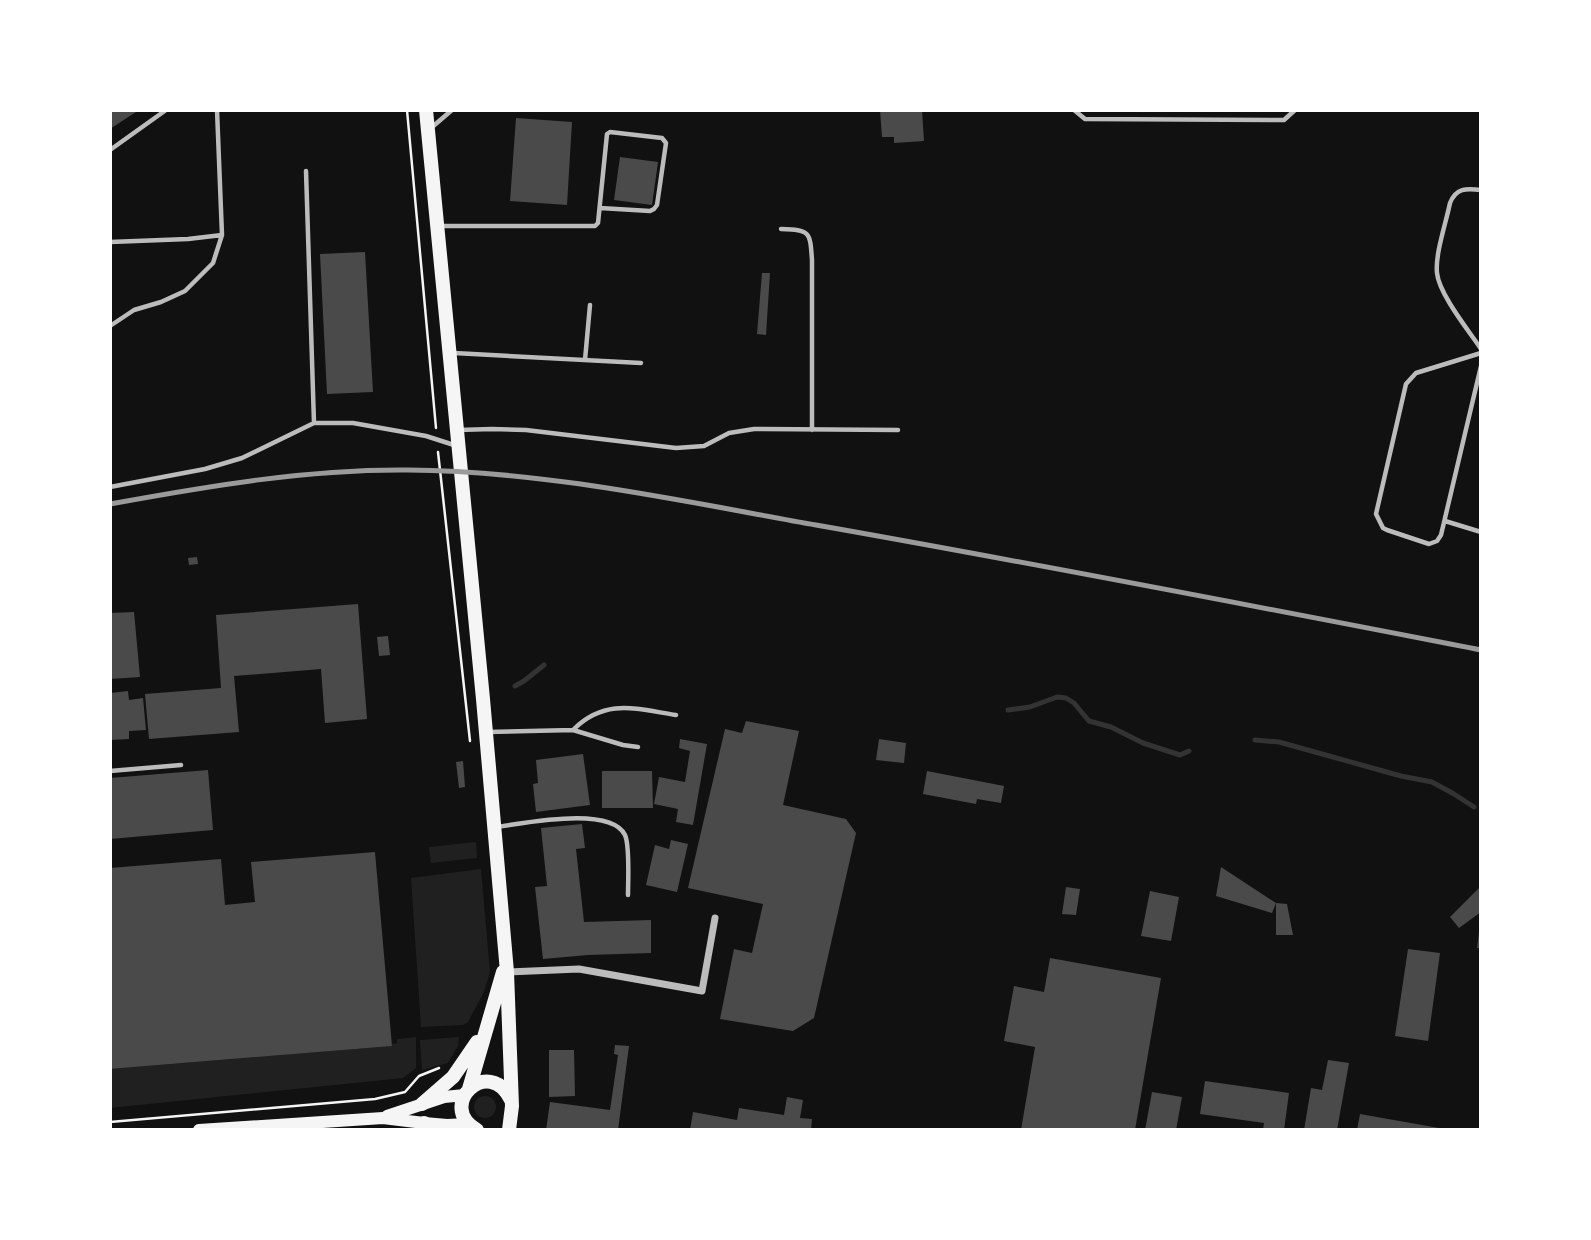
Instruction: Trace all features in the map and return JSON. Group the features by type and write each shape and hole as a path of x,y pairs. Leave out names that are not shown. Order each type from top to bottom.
{"main road":[{"path":"426,110 506,968 510,1123 507,1122 497,1130"},
{"path":"474,1128 462,1110 462,1102 506,968"},
{"path":"422,1104 453,1077 485,1029"},
{"path":"382,1124 422,1104 467,1092 475,1084 490,1082 503,1088 511,1100"},
{"path":"199,1130 382,1124 474,1128"}],"street":[{"path":"506,968 579,969 702,991 715,918"}],"lane":[{"path":"110,150 166,110"},
{"path":"110,326 134,310 186,292 213,263 222,235 217,110"},
{"path":"428,131 452,110"},
{"path":"1074,110 1085,119 1284,120 1295,110"},
{"path":"437,226 595,226 600,208 607,134 610,132 662,138 666,143 657,205 654,209 600,208"},
{"path":"306,171 314,423"},
{"path":"1481,190 1467,188 1460,190 1453,197 1437,262 1439,284 1481,351 1416,373 1405,384 1376,514 1382,527 1387,530 1429,544 1437,541 1441,535 1481,366"},
{"path":"781,229 803,230 810,240 812,430"},
{"path":"110,242 222,235"},
{"path":"585,360 590,305"},
{"path":"449,352 641,363"},
{"path":"110,486 205,469 242,458 314,423 353,424 426,436 458,446"},
{"path":"457,430 526,430 677,448 704,446 740,431 898,430"},
{"path":"1445,522 1481,532"},
{"path":"573,730 593,714 612,708 676,715"},
{"path":"486,732 573,730 638,747"},
{"path":"110,771 181,765"},
{"path":"494,828 578,817 616,826 626,837 628,895"}],"path":[{"path":"407,110 445,526 470,744"},
{"path":"110,1122 375,1099 405,1092 419,1076 440,1068"}],"shaded area":[{"path":"476,842 477,858 431,863 429,847"},
{"path":"481,869 490,972 484,992 468,1022 463,1025 421,1027 411,878"},
{"path":"416,1037 416,1068 403,1078 110,1108 112,1069 391,1046 397,1043 397,1039"},
{"path":"459,1037 458,1046 448,1063 422,1070 420,1040"},
{"path":"485,1096 493,1099 496,1107 493,1115 485,1118 477,1115 474,1107 477,1099"}],"building":[{"path":"110,110 139,110 110,129"},
{"path":"880,110 922,110 924,141 894,143 894,137 882,137"},
{"path":"516,118 572,122 567,205 510,201"},
{"path":"620,157 658,162 652,205 614,200"},
{"path":"365,252 373,392 327,394 320,254"},
{"path":"762,273 770,273 766,335 757,334"},
{"path":"197,557 198,564 189,565 188,558"},
{"path":"358,604 367,719 325,723 321,669 234,676 239,732 149,739 145,694 221,688 216,615"},
{"path":"134,612 140,677 110,679 110,613"},
{"path":"388,636 390,655 379,656 377,637"},
{"path":"128,691 129,700 143,698 146,730 129,731 129,739 110,740 110,693"},
{"path":"746,721 799,731 783,805 846,819 856,833 814,1018 793,1031 720,1019 734,949 752,953 763,904 688,888 725,729 742,733"},
{"path":"680,739 707,744 693,825 676,822 678,809 654,804 659,777 685,782 690,751 679,748"},
{"path":"879,739 906,743 904,763 876,760"},
{"path":"583,754 590,805 536,812 533,784 538,783 536,760"},
{"path":"463,761 465,787 459,788 456,762"},
{"path":"208,770 213,830 110,839 110,778"},
{"path":"602,771 652,771 653,808 602,808"},
{"path":"927,771 1004,786 1001,803 977,799 976,804 923,794"},
{"path":"582,824 585,848 576,849 584,922 651,920 651,953 543,959 535,887 547,886 541,828"},
{"path":"671,840 688,844 677,892 646,885 655,845 669,849"},
{"path":"375,852 392,1046 110,1069 110,868 221,859 225,905 255,902 251,862"},
{"path":"1221,867 1276,903 1272,913 1216,896"},
{"path":"1481,886 1481,912 1459,928 1450,917"},
{"path":"1066,887 1080,889 1076,915 1062,914"},
{"path":"1150,891 1179,897 1171,941 1141,936"},
{"path":"1276,903 1287,904 1293,935 1276,935"},
{"path":"1479,932 1481,948 1477,948"},
{"path":"1408,949 1440,953 1428,1041 1395,1036"},
{"path":"1050,958 1161,978 1135,1130 1021,1130 1035,1047 1004,1041 1014,986 1044,992"},
{"path":"615,1045 629,1046 618,1130 546,1130 550,1102 610,1110 618,1055 614,1054"},
{"path":"549,1050 574,1050 575,1096 549,1097"},
{"path":"1328,1060 1349,1063 1337,1130 1304,1130 1311,1088 1322,1090"},
{"path":"1205,1081 1289,1093 1284,1130 1263,1130 1264,1123 1200,1114"},
{"path":"1152,1092 1182,1097 1176,1130 1145,1130"},
{"path":"787,1097 803,1100 800,1118 812,1119 811,1130 690,1130 693,1112 737,1120 739,1108 784,1115"},
{"path":"1360,1114 1439,1128 1439,1130 1357,1130"}],"waterway":[{"path":"515,686 544,665"},
{"path":"1008,710 1030,707 1057,697 1066,698 1074,703 1089,721 1180,755 1189,751"},
{"path":"1255,740 1279,742 1432,782 1474,807"}],"railway":[{"path":"110,504 221,485 333,472 408,470 511,476 715,506 1481,650"}]}
